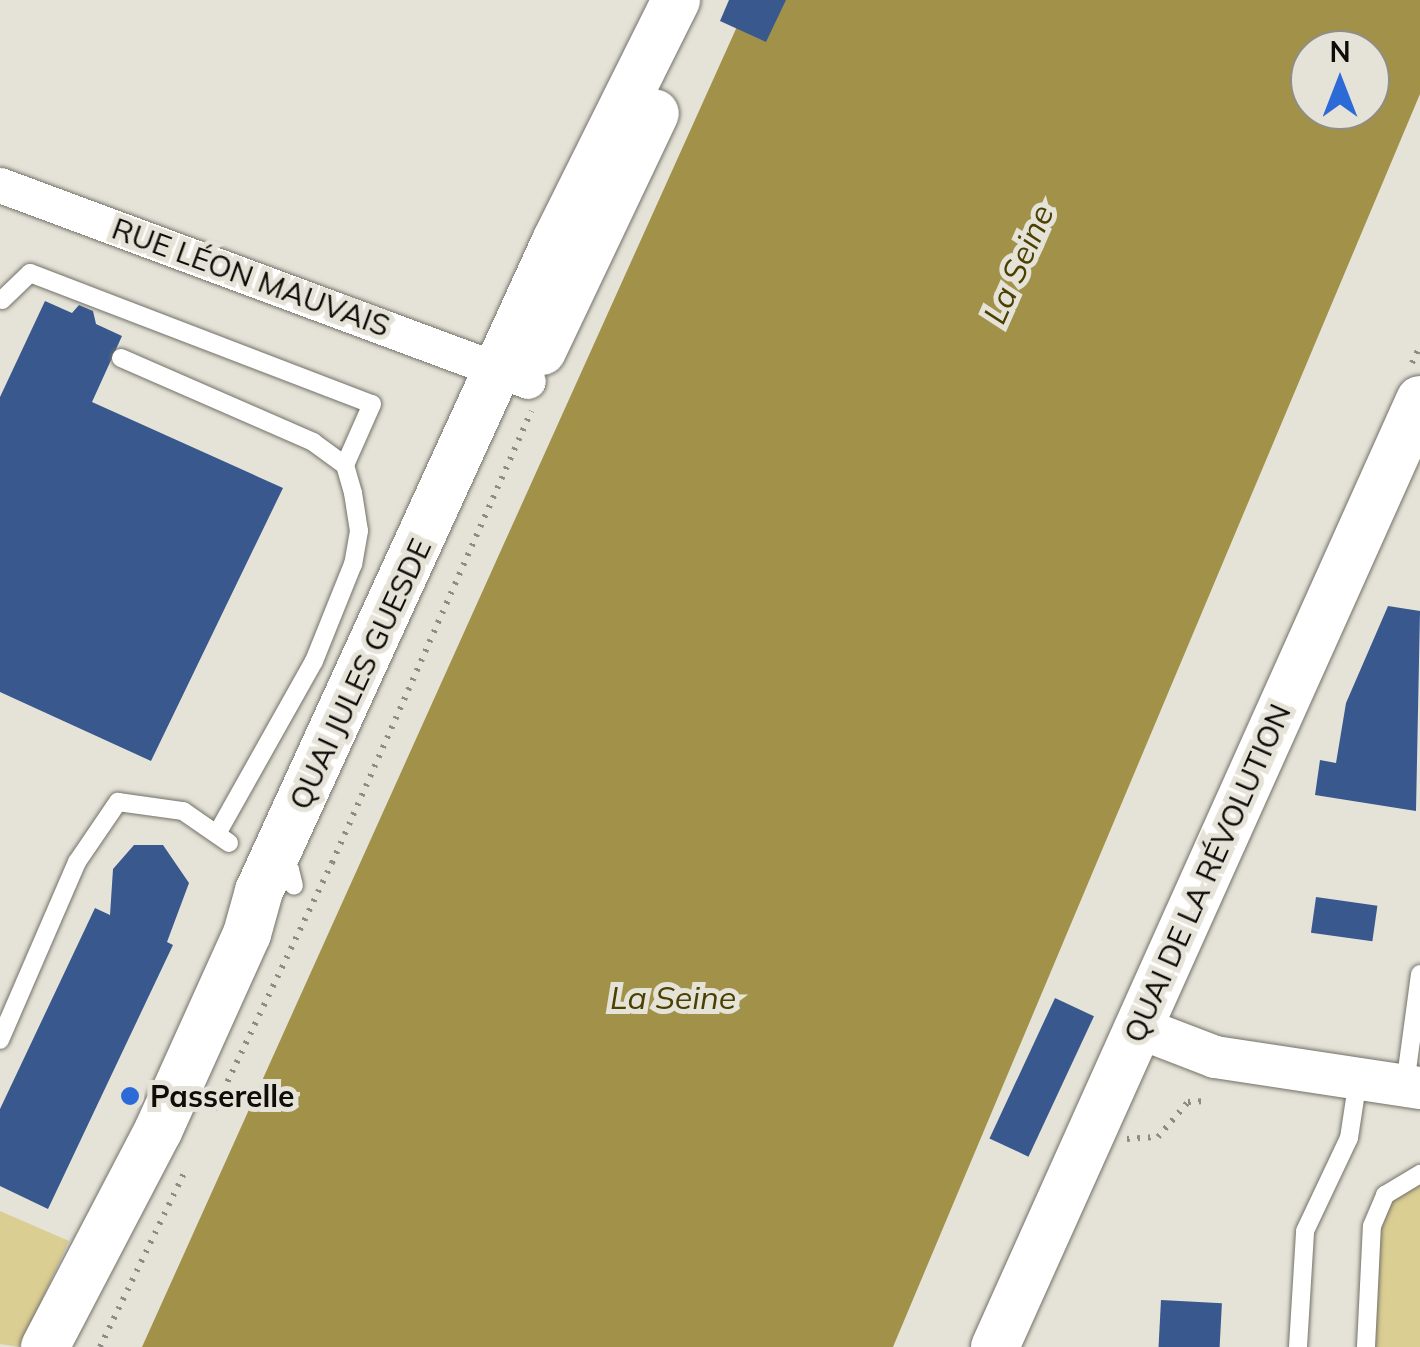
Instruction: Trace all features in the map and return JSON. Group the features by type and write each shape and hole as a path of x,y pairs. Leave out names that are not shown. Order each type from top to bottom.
{"main road":[{"name":"QUAI JULES GUESDE","path":"522,384 556,241 676,0"},
{"name":"QUAI JULES GUESDE","path":"45,1347 158,1132 708,0"},
{"name":"QUAI DE LA RÉVOLUTION","path":"995,1347 1420,400"},
{"name":"QUAI JULES GUESDE","path":"79,1347 284,872"}],"street":[{"name":"RUE LÉON MAUVAIS","path":"0,185 522,384"},
{"path":"1137,1027 1215,1057 1412,1087"}],"lane":[{"path":"0,1040 77,862 118,802 184,810 223,838 314,661 354,564 358,531 346,464 372,404 30,272 2,300"},
{"path":"121,358 314,442 346,464"},
{"path":"1412,1087 1420,976"},
{"path":"1298,1347 1304,1231 1337,1172 1358,1079"},
{"path":"1366,1347 1372,1226 1385,1195 1420,1174"}],"path":[{"path":"206,1127 332,863 522,384"},
{"path":"1108,1132 1150,1140 1171,1127 1188,1102 1207,1101"},
{"path":"100,1347 189,1162"}],"shaded area":[{"path":"1420,1181 1420,1347 1373,1347 1379,1224 1393,1197"},
{"path":"0,1211 69,1241 20,1347 0,1344"}],"water":[{"name":"La Seine","path":"749,0 1420,0 1420,94 893,1347 142,1347"}],"building":[{"path":"729,0 786,0 766,42 720,21"},
{"path":"45,301 72,313 79,305 93,311 96,324 122,336 92,402 283,488 151,761 0,692 0,397"},
{"path":"1388,606 1420,611 1416,811 1315,795 1320,760 1336,763 1346,703"},
{"path":"134,845 163,845 189,883 167,942 173,945 48,1209 0,1186 0,1109 95,908 110,915 113,869"},
{"path":"1316,897 1377,906 1372,941 1311,933"},
{"path":"1055,998 1094,1016 1028,1157 989,1138"},
{"path":"1161,1300 1222,1303 1220,1347 1159,1347"}],"place":[{"name":"Passerelle","path":"130,1096"}]}
